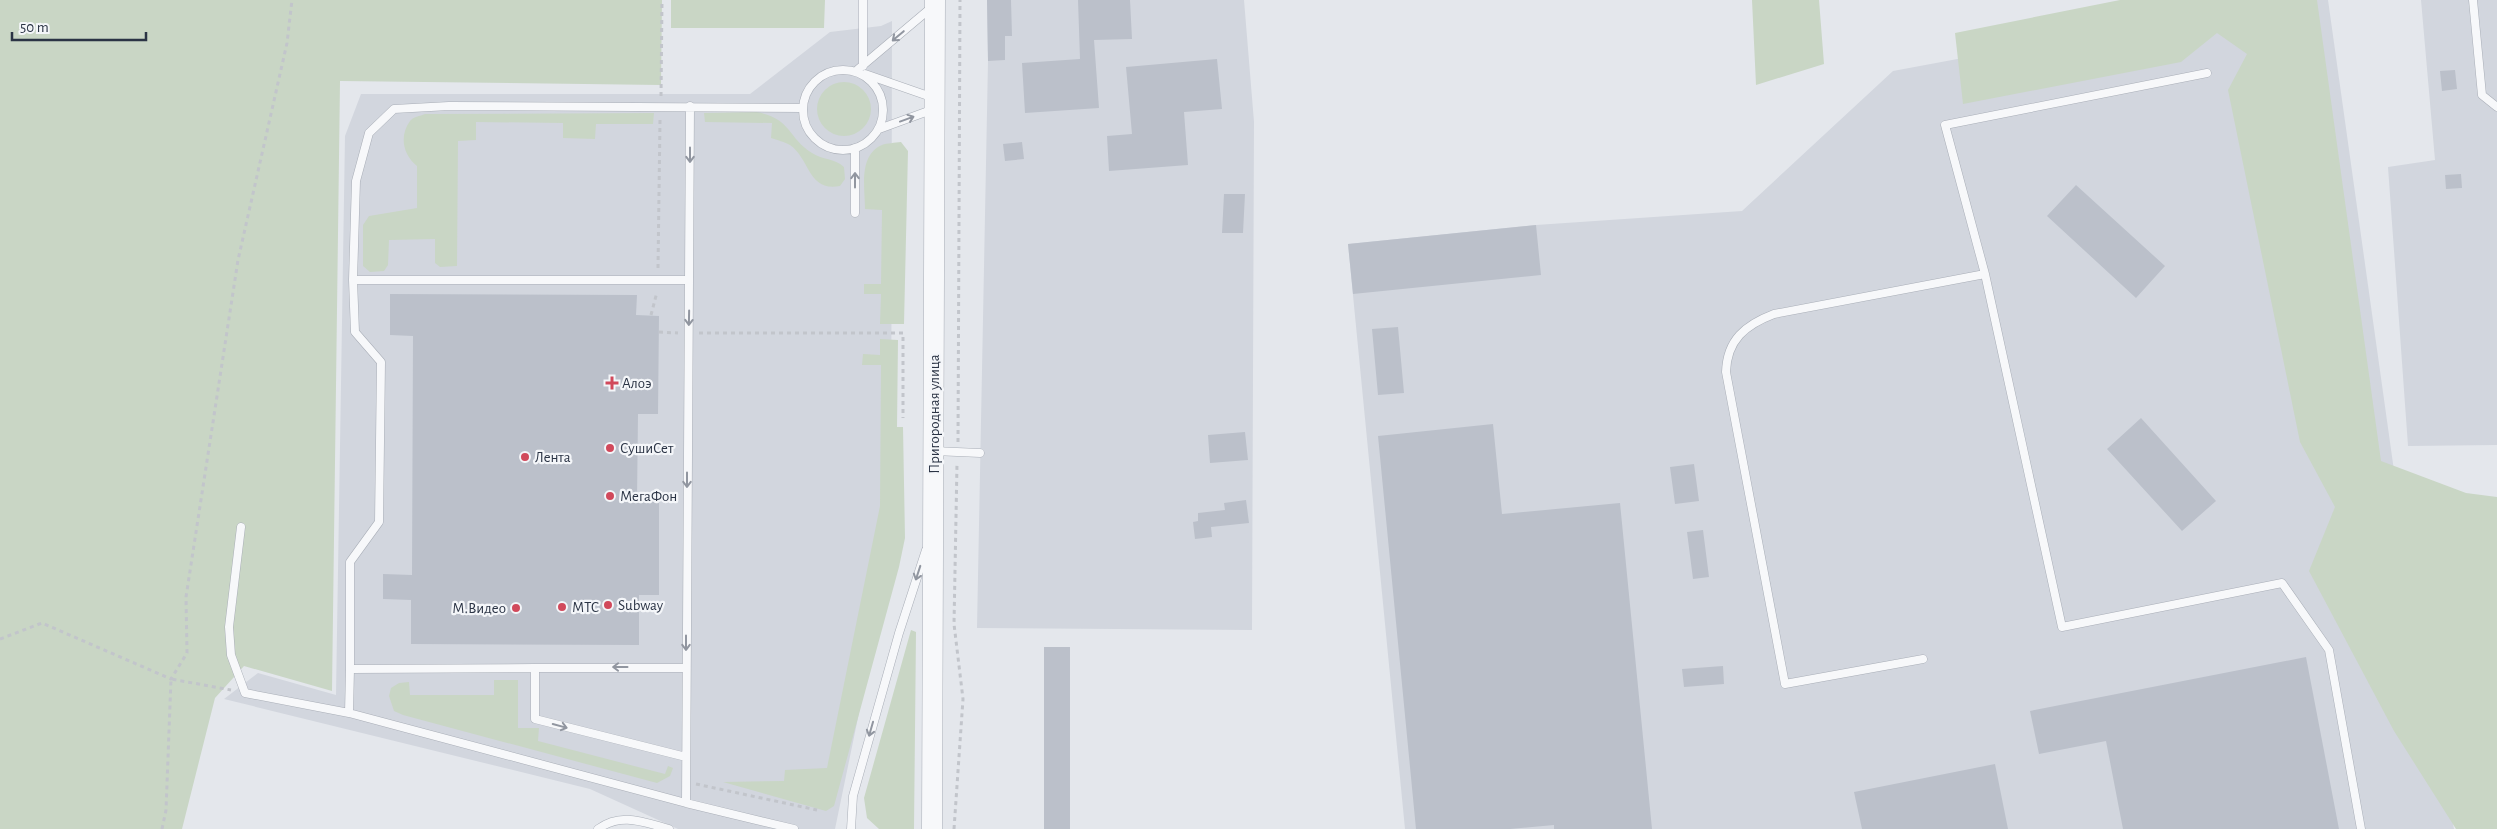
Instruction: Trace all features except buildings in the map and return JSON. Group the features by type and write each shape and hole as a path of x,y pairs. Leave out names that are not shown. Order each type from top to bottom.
{"street":[{"name":"Пригородная улица","path":"932,829 935,2"}],"lane":[{"path":"863,0 863,66"},
{"path":"2473,0 2482,95 2497,107"},
{"path":"856,71 935,2"},
{"path":"831,71 856,71 935,103 879,129 865,145 844,151 823,146 808,129 803,108 811,85 831,71"},
{"path":"856,71 876,86 884,108 879,129"},
{"path":"2208,72 1945,125 1984,274 2062,628 2282,583 2328,650 2361,829"},
{"path":"349,713 350,562 379,522 381,362 355,332 353,280 356,181 369,133 394,109 449,106 803,108"},
{"path":"686,803 690,106"},
{"path":"855,148 855,213"},
{"path":"1923,659 1785,684 1726,372 1726,360 1730,346 1744,331 1756,321 1774,314 1984,274"},
{"path":"353,280 689,280"},
{"path":"934,451 980,453"},
{"path":"241,527 229,627 231,655 245,693 349,713 686,803 794,829"},
{"path":"851,829 852,796 898,633 933,527"},
{"path":"535,668 535,719 686,757"},
{"path":"350,669 686,668"},
{"path":"598,829 608,822 631,818 669,829"}],"path":[{"path":"162,829 166,810 171,679 187,653 186,597 238,260 287,43 292,0"},
{"path":"651,316 658,295 662,0"},
{"path":"954,829 963,700 954,624 958,452 960,0"},
{"path":"659,332 902,333 903,418"},
{"path":"0,639 42,623 171,679 245,693"},
{"path":"686,781 817,810"}],"shaded area":[{"path":"987,0 1244,0 1254,122 1252,630 977,628 988,61"},
{"path":"2276,0 2328,0 2420,656 2454,829 1405,829 1348,244 1536,225 1742,211 1893,71"},
{"path":"2421,0 2497,0 2497,445 2408,446 2388,167 2435,160"},
{"path":"892,21 891,558 835,829 678,829 590,789 224,699 258,673 336,695 345,136 361,94 750,94 830,32 881,26"}],"green space":[{"path":"0,0 662,0 661,85 340,81 332,691 244,666 215,698 182,829 0,829"},
{"path":"671,0 825,0 824,28 671,28"},
{"path":"1752,0 1819,0 1824,64 1756,85"},
{"path":"2120,0 2317,0 2381,461 2466,493 2497,497 2497,829 2456,829 2394,731 2309,571 2335,507 2300,442 2228,90 2247,54 2217,33 2181,62 1963,104 1955,33"},
{"path":"844,82 854,84 863,90 869,99 871,109 869,119 863,128 854,134 844,136 834,134 825,128 819,119 817,109 819,99 825,90 834,84"},
{"path":"757,112 777,119 812,153 844,167 845,179 840,186 829,187 815,179 797,151 788,144 771,138 772,123 705,122 704,113"},
{"path":"654,113 653,124 596,124 595,139 563,138 563,123 476,122 476,140 458,141 457,266 440,267 435,263 435,239 389,240 388,265 384,271 370,272 363,266 363,225 369,216 417,208 417,166 408,156 404,145 404,133 413,118 425,114"},
{"path":"901,142 908,151 904,324 880,324 881,294 864,294 864,284 881,284 882,210 865,209 864,173 869,156 874,150 884,144"},
{"path":"880,339 898,340 897,427 903,427 905,538 899,567 834,806 826,811 723,782 784,781 785,770 827,768 880,506 881,365 862,365 863,354 880,355"},
{"path":"911,630 916,632 914,829 879,829 867,818 864,798"},
{"path":"494,680 518,680 518,728 539,728 538,741 665,774 668,766 673,768 670,776 657,783 403,715 394,711 389,696 391,688 399,683 409,682 410,695 494,695"}],"place":[{"name":"Алоэ","path":"612,383"},
{"name":"СушиСет","path":"610,448"},
{"name":"Лента","path":"525,457"},
{"name":"МегаФон","path":"610,496"},
{"name":"Subway","path":"608,605"},
{"name":"МТС","path":"562,607"},
{"name":"М.Видео","path":"516,608"}]}
